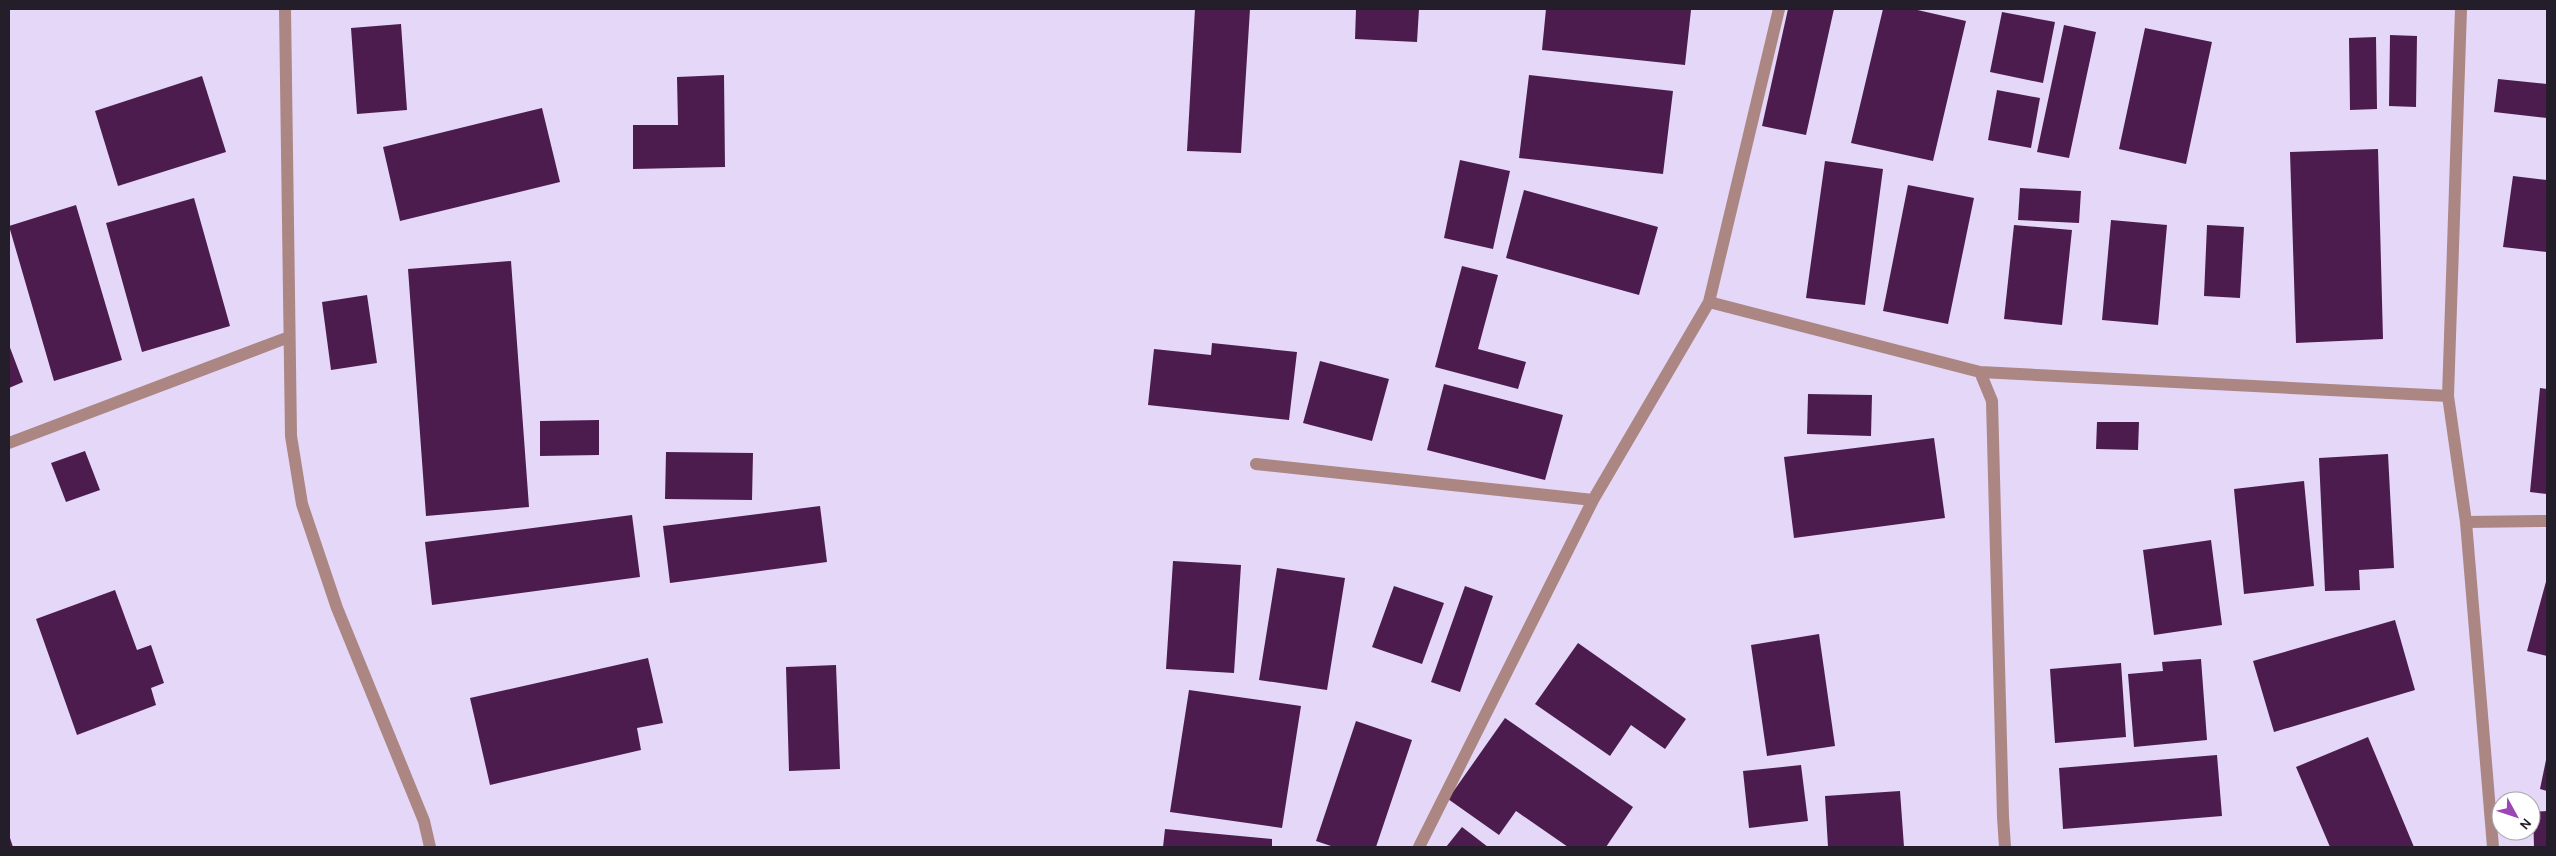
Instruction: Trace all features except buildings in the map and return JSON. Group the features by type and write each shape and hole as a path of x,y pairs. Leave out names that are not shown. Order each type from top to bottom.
{"street":[{"path":"285,9 291,436 302,504 337,608 424,821 430,847"},
{"path":"1419,847 1593,500 1709,302 1779,9"},
{"path":"2461,9 2448,396 2466,522 2493,847"},
{"path":"1709,302 1980,372 2448,396"},
{"path":"9,443 290,337"},
{"path":"1980,372 1992,402 2002,816 2006,847"},
{"path":"1256,464 1593,500"},
{"path":"2466,522 2547,521"}]}
